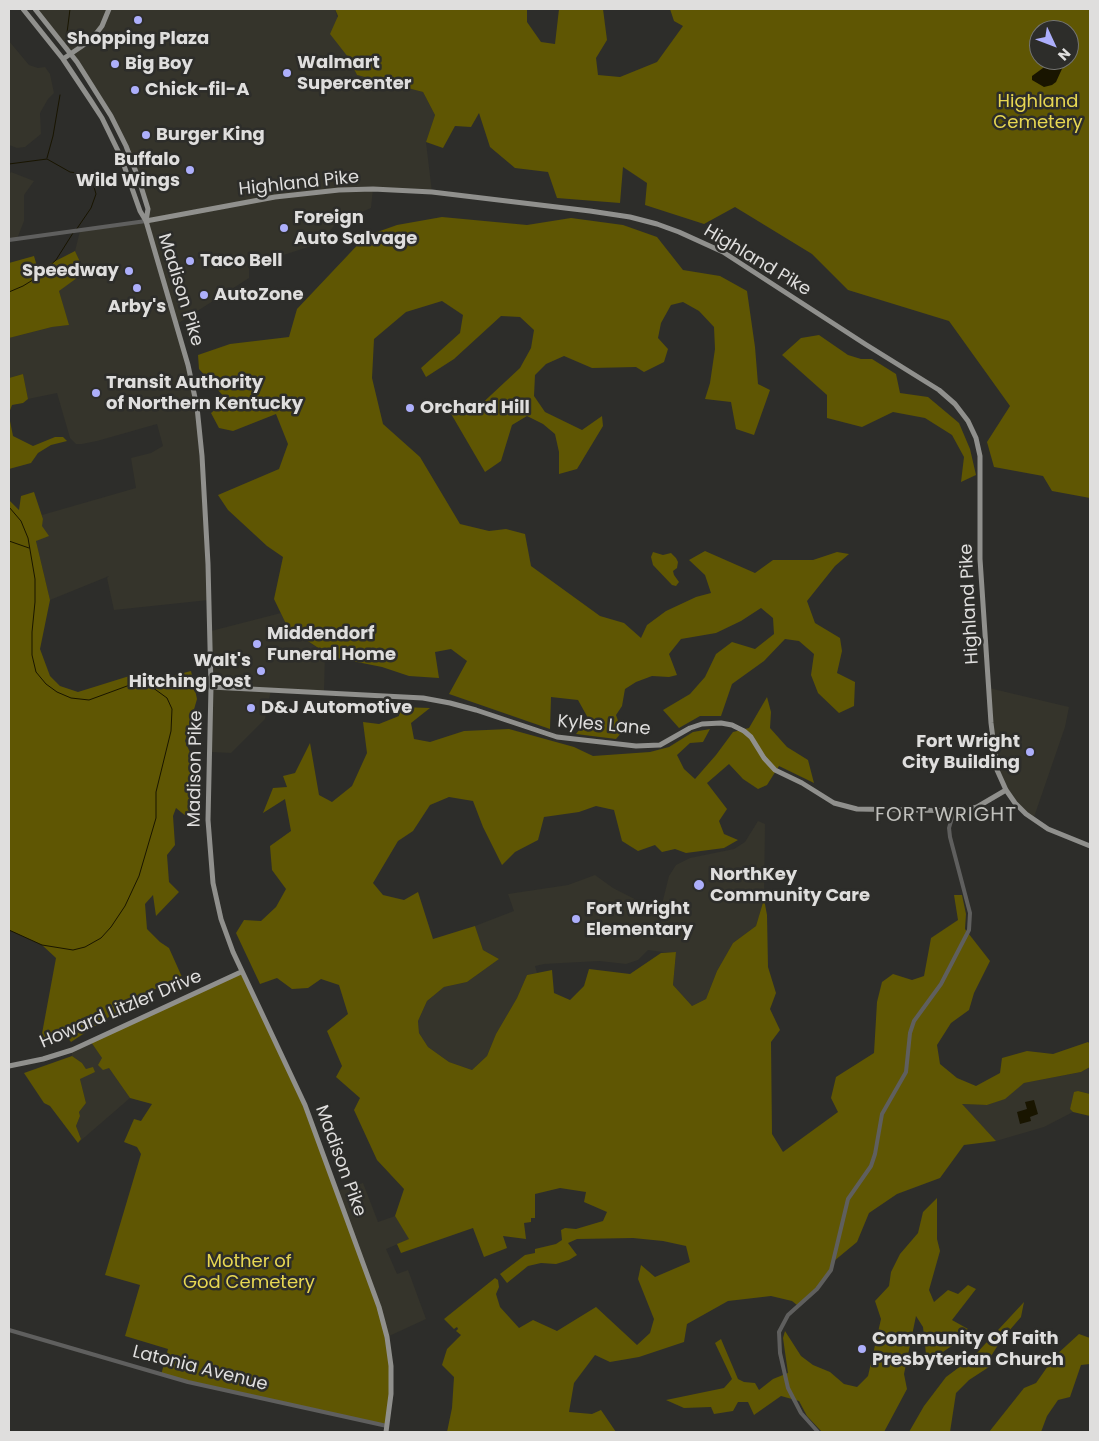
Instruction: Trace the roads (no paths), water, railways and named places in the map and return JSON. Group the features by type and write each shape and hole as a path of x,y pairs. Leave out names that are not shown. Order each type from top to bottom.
{"main road":[{"name":"Madison Pike","path":"23,9 63,59 102,118 121,157 140,211 146,221 183,346 197,407 202,456 212,687 208,820 213,883 221,919 241,972 305,1105 374,1294 387,1337 391,1366 391,1394 386,1432"},
{"name":"Madison Pike","path":"34,9 71,55 100,97 126,146 148,209 146,221"},
{"path":"63,59 71,55 94,35 102,26 109,9"},
{"name":"Highland Pike","path":"146,221 275,197 339,190 373,189 435,192 630,217 679,232 723,252 850,335 939,390 955,404 968,421 976,438 980,456 980,559 991,723 996,767 1006,790"},
{"name":"Kyles Lane","path":"212,687 423,698 476,710 557,737 636,746 660,744 690,728 702,724 727,724 736,726 748,734 775,770 802,783 839,805 864,809 954,811 972,809 1006,790"},
{"path":"1006,790 1021,809 1033,820 1048,829 1090,846"},
{"name":"Howard Litzler Drive","path":"9,1066 43,1059 72,1050 241,972"}],"street":[{"name":"Highland Pike","path":"9,240 146,221"},
{"path":"818,1432 801,1413 788,1388 780,1353 779,1332 788,1315 820,1285 831,1270 848,1199 870,1166 875,1154 882,1114 905,1073 914,1021 941,984 968,930 970,913 949,834 954,811"},
{"name":"Latonia Avenue","path":"9,1330 188,1382 386,1426"}],"waterway":[{"path":"67,33 70,9"},
{"path":"47,158 60,95"},
{"path":"9,164 47,159 70,172 85,174 94,187 96,194 91,208 76,230"},
{"path":"9,292 36,278 56,260 73,233"},
{"path":"9,507 21,521 28,538 35,579 32,655 36,672 46,684 57,692 71,698 89,700 138,682 145,682 167,698 172,709 171,731 156,792 156,818 139,876 125,906 111,927 101,938 85,947 73,950 42,945 9,930"},
{"path":"9,541 29,548"}],"place":[{"name":"Shopping Plaza","path":"138,20"},
{"name":"Big Boy","path":"115,64"},
{"name":"Walmart Supercenter","path":"287,73"},
{"name":"Chick-fil-A","path":"135,90"},
{"name":"Burger King","path":"146,135"},
{"name":"Buffalo Wild Wings","path":"190,170"},
{"name":"Foreign Auto Salvage","path":"284,228"},
{"name":"Taco Bell","path":"190,261"},
{"name":"Speedway","path":"129,271"},
{"name":"Arby's","path":"137,288"},
{"name":"AutoZone","path":"204,295"},
{"name":"Transit Authority of Northern Kentucky","path":"96,393"},
{"name":"Orchard Hill","path":"410,408"},
{"name":"Middendorf Funeral Home","path":"257,644"},
{"name":"Walt's Hitching Post","path":"261,671"},
{"name":"D&J Automotive","path":"251,708"},
{"name":"Fort Wright City Building","path":"1030,752"},
{"name":"NorthKey Community Care","path":"699,885"},
{"name":"Fort Wright Elementary","path":"576,919"},
{"name":"Community Of Faith Presbyterian Church","path":"862,1349"}],"district":[{"name":"FORT WRIGHT","path":"946,816"}],"park label":[{"name":"Highland Cemetery","path":"1038,112"},
{"name":"Mother of God Cemetery","path":"249,1272"}]}
